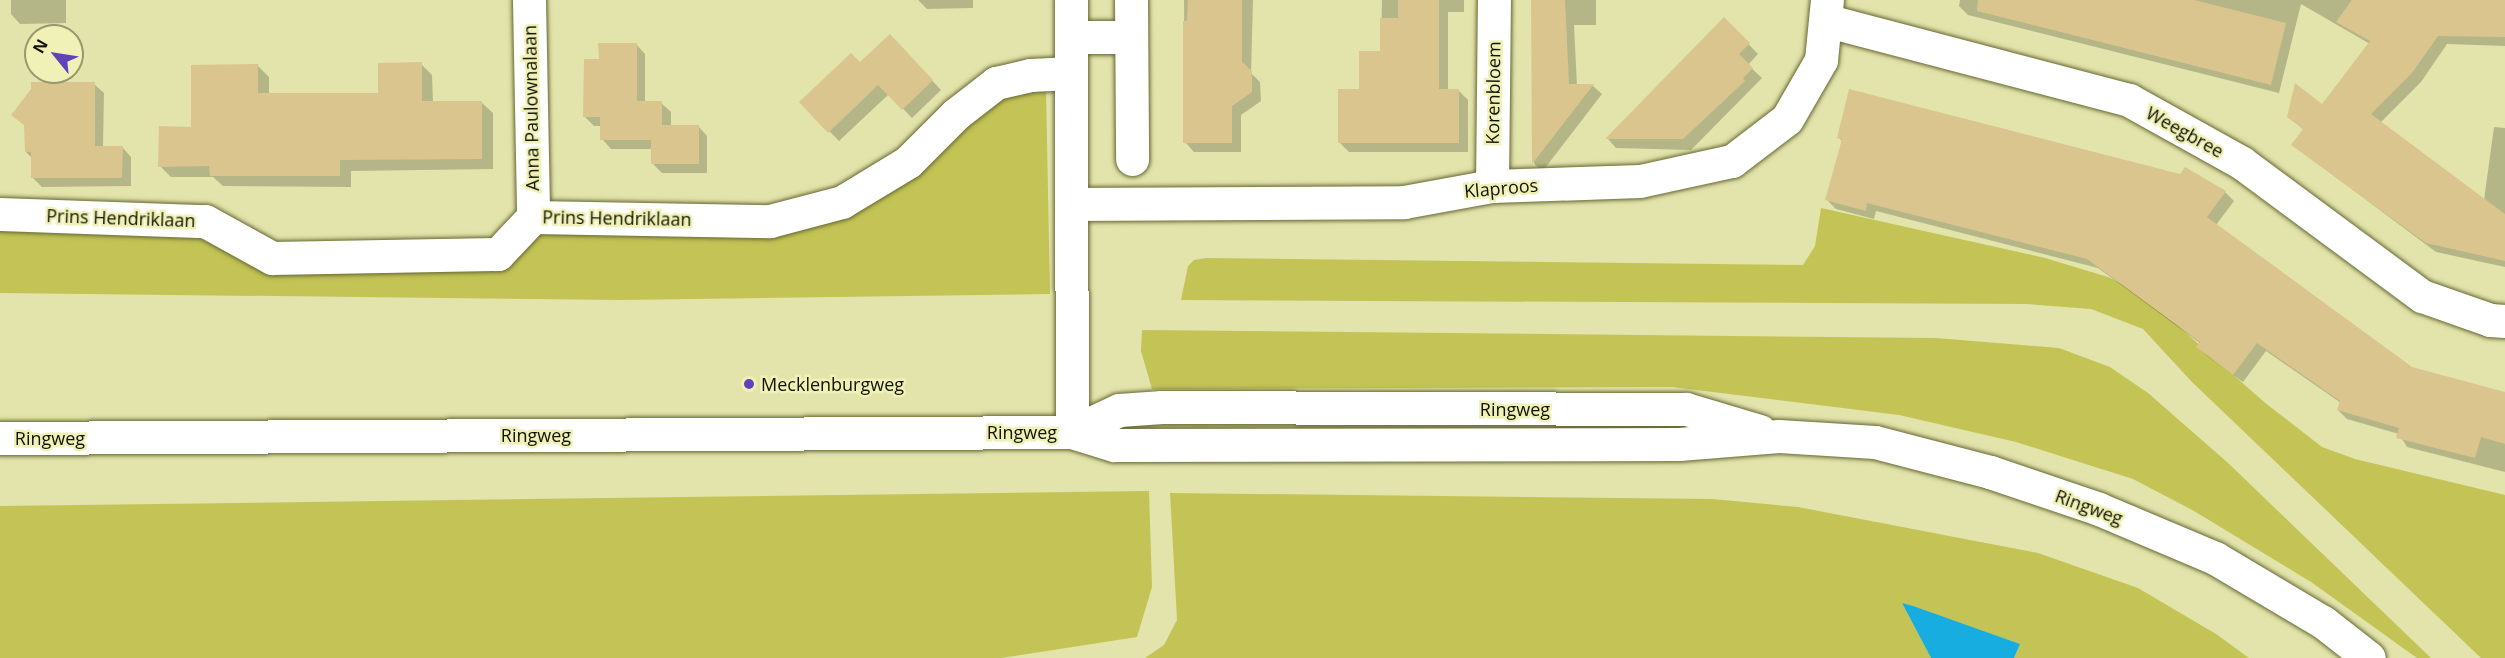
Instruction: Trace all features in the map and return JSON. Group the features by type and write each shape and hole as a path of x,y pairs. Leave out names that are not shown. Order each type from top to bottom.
{"street":[{"name":"Anna Paulownalaan","path":"529,0 533,217"},
{"path":"1071,0 1072,432"},
{"path":"1131,0 1132,159"},
{"name":"Korenbloem","path":"1492,186 1494,0"},
{"name":"Klaproos","path":"1071,204 1404,202 1492,186 1640,181 1732,161 1787,119 1821,60 1827,11"},
{"name":"Weegbree","path":"1827,11 2129,100 2242,163 2422,296 2490,320 2505,321"},
{"path":"1071,36 1131,37"},
{"name":"Prins Hendriklaan","path":"0,214 205,221 272,258 498,255 533,217 770,221 842,202 908,162 956,114 996,83 1030,75 1071,73"},
{"name":"Ringweg","path":"0,438 1072,432 1119,410 1162,407 1674,409 1779,436 1875,442 1990,472 2099,509 2215,558 2323,622 2369,658"}],"shaded area":[{"path":"1046,88 1050,294 620,300 0,293 0,228 190,230 273,265 492,263 521,255 547,227 831,215 996,93"},
{"path":"1821,208 2045,258 2108,277 2142,294 2264,402 2322,447 2355,459 2505,495 2505,658 2481,658 2192,382 2143,329 2091,309 2027,304 1181,300 1188,266 1194,260 1206,258 1803,265 1815,246"},
{"path":"1142,330 1936,338 2059,348 2110,367 2148,393 2227,462 2431,658 2417,658 2311,582 2194,511 2133,479 2016,442 1899,415 1672,387 1152,389 1141,351"},
{"path":"1149,491 1152,587 1137,637 1001,658 0,658 0,506"},
{"path":"1170,493 1712,499 1798,507 2038,553 2138,588 2216,634 2249,658 2014,658 2020,644 1902,603 1931,658 1145,658 1164,645 1177,620"}],"water":[{"path":"1902,603 2020,644 2014,658 1931,658"}],"building":[{"path":"1188,0 1242,0 1242,62 1252,71 1252,92 1232,106 1232,143 1183,143 1183,21 1187,21"},
{"path":"1398,0 1439,0 1439,89 1459,89 1459,143 1338,143 1338,89 1359,89 1359,51 1380,51 1380,18 1398,18"},
{"path":"1531,0 1565,0 1569,84 1594,84 1532,164"},
{"path":"1978,0 2194,0 2286,23 2271,85 1977,11"},
{"path":"2352,0 2505,0 2505,37 2438,36 2412,73 2371,114 2505,214 2505,261 2426,243 2291,145 2303,129 2287,117 2295,83 2322,104 2370,41 2336,22"},
{"path":"1724,17 1750,43 1739,54 1753,68 1743,78 1745,81 1683,139 1605,139"},
{"path":"890,34 933,80 902,110 878,85 828,133 799,102 851,53 860,62"},
{"path":"598,43 637,43 637,101 662,101 662,125 699,125 699,164 651,164 651,140 600,140 600,117 583,117 584,59 599,59"},
{"path":"422,62 422,101 482,101 482,159 340,160 340,176 210,176 209,166 158,167 159,126 191,127 191,65 258,64 258,93 378,93 378,63"},
{"path":"95,82 95,146 123,146 122,178 31,178 31,152 25,152 24,125 11,115 31,89 31,84"},
{"path":"1849,89 2180,174 2185,167 2226,191 2207,217 2412,367 2505,392 2505,444 2481,437 2475,458 2396,438 2399,428 2337,410 2340,401 2257,343 2233,375 2196,347 2200,342 2087,259 1867,203 1866,211 1825,200 1842,139 1837,138"}],"place":[{"name":"Mecklenburgweg","path":"749,384"}]}
